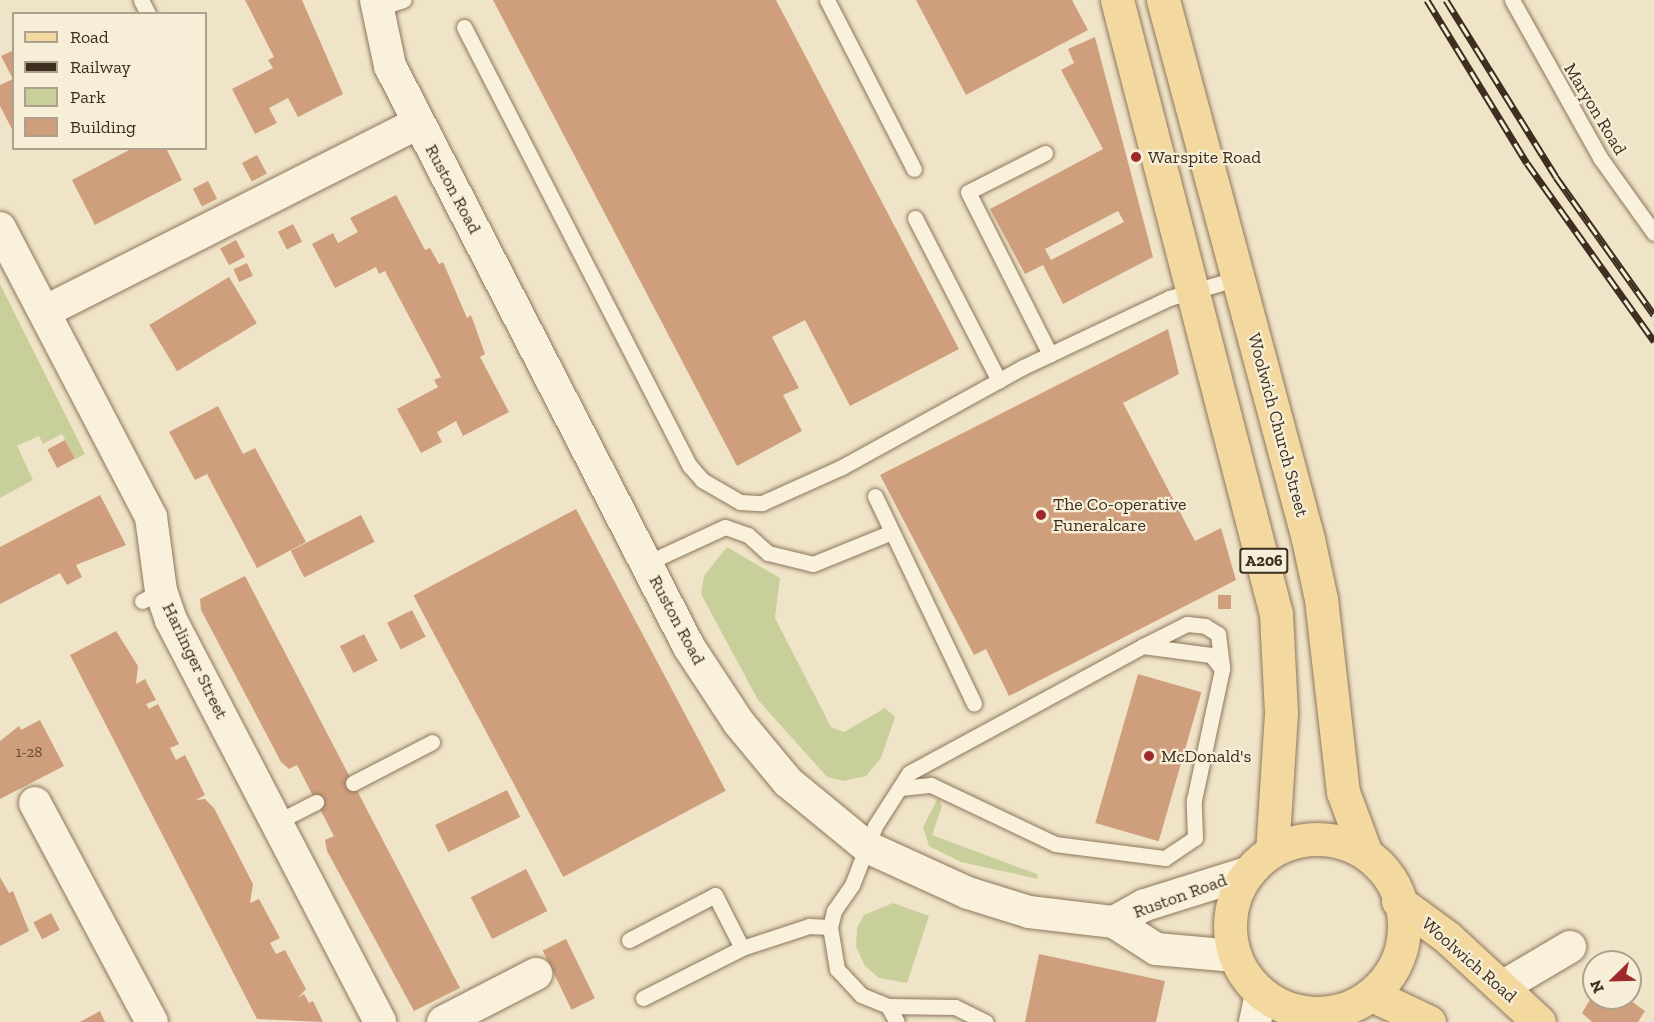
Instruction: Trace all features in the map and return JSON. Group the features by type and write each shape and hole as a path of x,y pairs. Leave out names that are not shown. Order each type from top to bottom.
{"main road":[{"name":"A206","path":"1117,0 1276,614 1281,713 1272,851"},
{"name":"Woolwich Church Street","path":"1163,0 1308,538 1321,599 1343,792 1366,854"},
{"name":"Woolwich Church Street","path":"1327,839 1366,854 1384,871 1398,901 1402,947 1387,981 1372,995 1334,1017 1296,1010 1258,1008 1235,956 1230,928 1233,901 1246,873 1272,851 1327,839"},
{"name":"Woolwich Road","path":"1398,901 1502,987 1539,1022"},
{"path":"1372,995 1429,1022"}],"street":[{"name":"Ruston Road","path":"385,3 390,66 689,647 739,723 788,782 867,847 910,870 1029,912 1114,921 1156,949 1235,956"},
{"name":"Ruston Road","path":"46,311 418,123"},
{"name":"Harlinger Street","path":"0,228 46,311 151,517 152,596 277,822 380,1022"},
{"path":"35,803 152,1022"},
{"name":"Ruston Road","path":"1114,921 1145,905 1246,873"},
{"path":"1502,987 1570,947"},
{"path":"443,1022 536,974"}],"lane":[{"path":"827,0 914,169"},
{"name":"Maryon Road","path":"1512,0 1602,159 1654,233"},
{"path":"464,27 677,444 702,480 740,502 762,503 842,467 1050,354 1193,291 1239,278"},
{"path":"1045,153 968,192 1050,354"},
{"path":"915,218 999,381"},
{"path":"875,496 974,704"},
{"path":"647,563 725,527 748,535 768,553 813,564 892,531"},
{"path":"901,788 931,785 1055,844 1166,858 1194,838 1194,800 1222,669 1218,634 1205,626 1187,624 916,766 901,788 867,847 830,927 837,969 861,994 888,1005 955,1007 986,1022"},
{"path":"1143,646 1211,656 1222,669"},
{"path":"353,783 432,742"},
{"path":"277,822 316,801"},
{"path":"629,940 715,895 742,948"},
{"path":"643,999 742,948 809,926 830,927"},
{"path":"888,1005 897,1022"}],"green space":[{"path":"0,284 85,454 75,459 62,434 43,444 39,436 17,446 33,480 0,498"},
{"path":"727,547 780,578 775,618 831,727 844,732 885,708 895,717 881,758 866,776 843,781 827,777 758,700 701,594 704,576"},
{"path":"938,798 942,806 932,835 1037,874 1038,879 961,862 929,846 923,827"},
{"path":"893,903 929,916 907,983 879,978 865,966 856,947 857,928 864,915"}],"building":[{"path":"245,0 302,0 343,94 298,117 288,98 269,108 277,123 255,134 232,89 273,68 268,60 274,57"},
{"path":"493,0 776,0 959,349 850,406 805,320 772,337 799,388 783,395 802,431 737,466"},
{"path":"916,0 1072,0 1088,30 966,95"},
{"path":"1095,37 1153,257 1063,304 1043,265 1025,274 990,209 1103,149 1061,70 1074,63 1068,49","holes":["1118,211 1124,222 1051,260 1045,249"]},
{"path":"12,51 12,77 1,56"},
{"path":"12,79 12,129 0,106 0,85"},
{"path":"129,150 167,150 182,180 95,225 72,180"},
{"path":"257,155 267,174 252,182 242,163"},
{"path":"208,181 217,199 202,207 193,189"},
{"path":"396,195 425,250 430,248 439,264 443,262 467,318 471,315 485,354 480,357 509,412 463,436 456,421 437,432 442,442 421,453 397,409 438,387 434,380 441,377 385,271 379,274 376,267 335,288 312,244 333,233 338,243 358,232 350,218"},
{"path":"293,224 302,242 287,250 278,232"},
{"path":"236,240 245,257 229,265 220,248"},
{"path":"247,263 253,276 239,282 233,269"},
{"path":"229,277 257,323 177,371 149,325"},
{"name":"The Co-operative Funeralcare","path":"1168,329 1179,374 1123,403 1195,541 1221,528 1236,580 1009,696 986,649 974,655 880,475"},
{"path":"218,406 243,454 255,448 306,542 257,568 207,474 195,480 169,432"},
{"path":"65,440 75,459 57,468 47,449"},
{"path":"100,495 126,545 76,565 82,577 67,585 60,573 0,604 0,547"},
{"path":"576,509 726,791 563,877 414,595"},
{"path":"361,515 375,542 304,578 291,551"},
{"path":"245,576 460,988 414,1011 327,851 325,840 334,836 297,765 289,769 281,762 201,610 200,599"},
{"path":"1218,595 1231,595 1231,609 1218,609"},
{"path":"412,610 426,637 401,649 387,623"},
{"path":"116,631 138,666 136,684 145,679 156,700 146,704 149,709 158,704 179,744 170,748 176,760 185,755 205,795 196,800 205,799 214,808 253,884 250,903 259,899 280,938 270,943 276,954 285,950 306,989 298,998 304,994 309,1003 313,1001 323,1022 257,1019 70,655"},
{"path":"364,634 378,661 354,673 340,646"},
{"path":"1138,674 1201,692 1159,841 1095,823"},
{"path":"40,720 64,766 0,799 0,741 19,726 21,730"},
{"path":"507,790 520,817 448,852 435,825"},
{"path":"526,869 547,911 492,939 471,897"},
{"path":"0,877 9,893 13,891 29,931 0,946"},
{"path":"51,913 60,930 42,939 33,922"},
{"path":"566,939 595,998 572,1010 543,950"},
{"path":"1039,954 1165,981 1156,1022 1025,1022"},
{"path":"1642,1009 1645,1011 1638,1022 1592,1022 1582,1013 1584,1010"},
{"path":"100,1011 105,1022 80,1022"}],"railway":[{"path":"1427,0 1527,163 1654,341"},
{"path":"1446,0 1556,177 1654,315"}],"place":[{"name":"Warspite Road","path":"1136,157"},
{"name":"The Co-operative Funeralcare","path":"1041,515"},
{"name":"McDonald's","path":"1149,756"}]}
